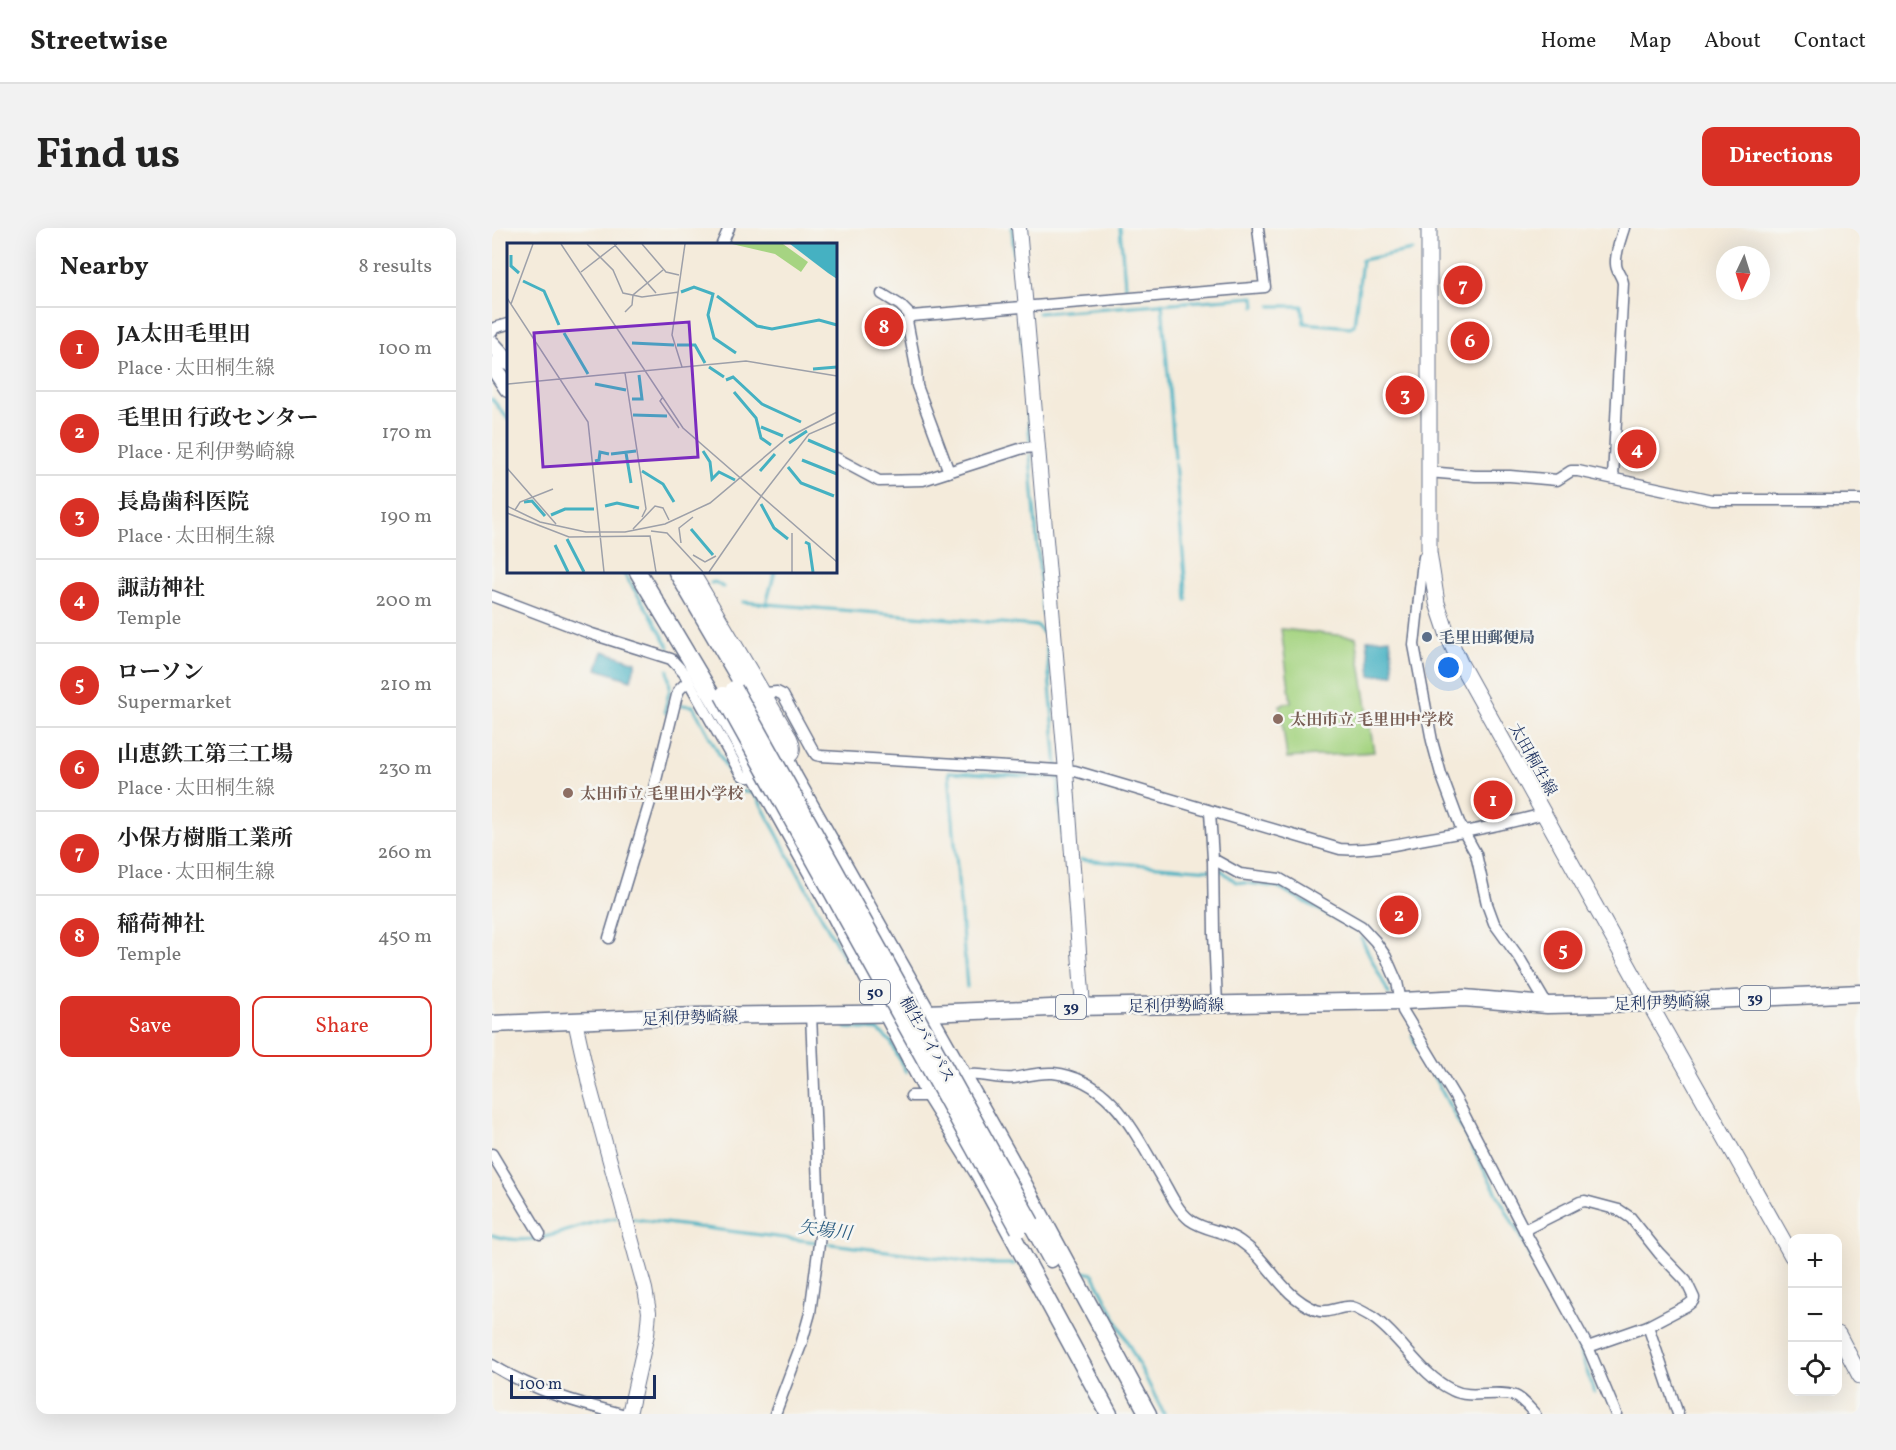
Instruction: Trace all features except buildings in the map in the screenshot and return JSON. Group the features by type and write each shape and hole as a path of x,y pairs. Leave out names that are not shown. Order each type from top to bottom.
{"main road":[{"name":"太田桐生線","path":"1429,228 1429,552 1437,603 1453,648 1788,1249"},
{"path":"492,344 507,361"},
{"path":"492,364 507,381"},
{"path":"492,364 507,387"},
{"name":"50","path":"639,573 724,716 828,902 929,1094 979,1174 1109,1414"},
{"name":"桐生バイパス","path":"652,573 728,692"},
{"name":"桐生バイパス","path":"666,573 728,692 1025,1226 1137,1414"},
{"name":"50","path":"678,573 786,759 962,1077 1009,1157 1148,1414"},
{"name":"足利伊勢崎線","path":"492,1024 696,1016 927,1013 1464,998 1547,1005 1649,1003 1860,993"},
{"name":"桐生バイパス","path":"1025,1226 1121,1414"},
{"path":"1842,1342 1860,1376"}],"street":[{"path":"722,243 729,228"},
{"path":"1019,228 1060,771 1083,1007"},
{"path":"910,316 1265,287 1258,228"},
{"path":"1613,478 1623,283 1616,261 1624,228"},
{"path":"882,294 900,305 910,316"},
{"path":"910,316 907,321 916,367 917,386 949,472"},
{"path":"492,332 494,328 507,324"},
{"path":"837,459 879,481 923,480 1023,448 1037,447"},
{"path":"1428,472 1557,480 1569,472 1578,471 1712,500 1860,500"},
{"path":"1429,552 1423,561 1414,645 1432,741 1448,794 1476,854 1487,904 1494,923 1520,959 1547,1005"},
{"path":"492,596 592,634 671,659 678,665 688,681 741,774 749,778 786,759 794,751 794,747 765,693 693,573"},
{"path":"609,938 653,792 677,695 688,681"},
{"path":"765,693 777,692 783,695 816,755 1075,771 1340,849 1389,846 1465,833 1544,814"},
{"path":"1210,812 1217,1004"},
{"path":"1213,867 1280,879 1361,926 1375,941 1386,957 1397,982 1403,1011 1456,1099 1588,1347 1616,1414"},
{"path":"775,1414 801,1345 810,1313 820,1236 811,1014"},
{"path":"575,1021 590,1088 645,1289 649,1312 647,1334 628,1414"},
{"path":"492,1024 492,1035"},
{"path":"911,1096 929,1094 962,1077 972,1075 1004,1079 1052,1073 1079,1080 1113,1102 1123,1114 1147,1150 1182,1212 1199,1226 1229,1234 1256,1253 1287,1292 1321,1312 1351,1307 1373,1318 1437,1382 1452,1391 1476,1395 1516,1396 1535,1414"},
{"path":"492,1154 540,1234"},
{"path":"1524,1230 1580,1202 1619,1210 1631,1218 1659,1253 1681,1274 1694,1298 1688,1305 1648,1326 1588,1347"},
{"path":"1648,1326 1678,1414"},
{"path":"492,1365 567,1400 622,1414"}],"green space":[{"path":"1281,629 1356,637 1374,752 1287,758 1280,705 1291,702"}],"water":[{"path":"1390,638 1394,674 1371,676 1367,640"},
{"path":"603,651 636,662 631,680 597,669"}],"waterway":[{"path":"1012,228 1018,299"},
{"path":"1120,228 1126,295"},
{"path":"1271,306 1302,306 1304,323 1350,327 1354,325 1362,260 1412,250"},
{"path":"1038,313 1254,297 1255,306"},
{"path":"1162,303 1175,458"},
{"path":"1020,315 1030,441"},
{"path":"492,399 507,418"},
{"path":"1030,455 1043,614"},
{"path":"1175,463 1187,600"},
{"path":"624,573 669,647"},
{"path":"766,604 775,573"},
{"path":"711,583 715,582 723,587"},
{"path":"743,602 1037,626 1045,635"},
{"path":"1045,628 1057,767"},
{"path":"666,713 670,688 668,670"},
{"path":"680,705 693,706 739,791 753,793 758,799 845,960"},
{"path":"967,987 949,772 1059,778"},
{"path":"1058,776 1064,855"},
{"path":"1081,860 1211,870"},
{"path":"1217,870 1221,870 1236,882 1278,887 1350,927"},
{"path":"1361,938 1389,994"},
{"path":"846,1026 846,1028 878,1030 891,1042 906,1072"},
{"path":"1412,1036 1577,1342 1594,1392"},
{"name":"矢場川","path":"492,1235 526,1240 541,1238 616,1218"},
{"name":"矢場川","path":"633,1219 816,1242"},
{"name":"矢場川","path":"823,1243 990,1264 1014,1264"},
{"name":"矢場川","path":"1084,1272 1093,1274 1164,1414"}],"place":[{"name":"小保方樹脂工業所","path":"1463,285"},
{"name":"稲荷神社","path":"884,327"},
{"name":"山恵鉄工第三工場","path":"1470,341"},
{"name":"長島歯科医院","path":"1405,395"},
{"name":"諏訪神社","path":"1637,449"},
{"name":"毛里田郵便局","path":"1427,637"},
{"name":"太田市立 毛里田中学校","path":"1278,719"},
{"name":"太田市立 毛里田小学校","path":"568,793"},
{"name":"JA太田毛里田","path":"1493,800"},
{"name":"毛里田 行政センター","path":"1399,915"},
{"name":"ローソン","path":"1563,950"}]}
